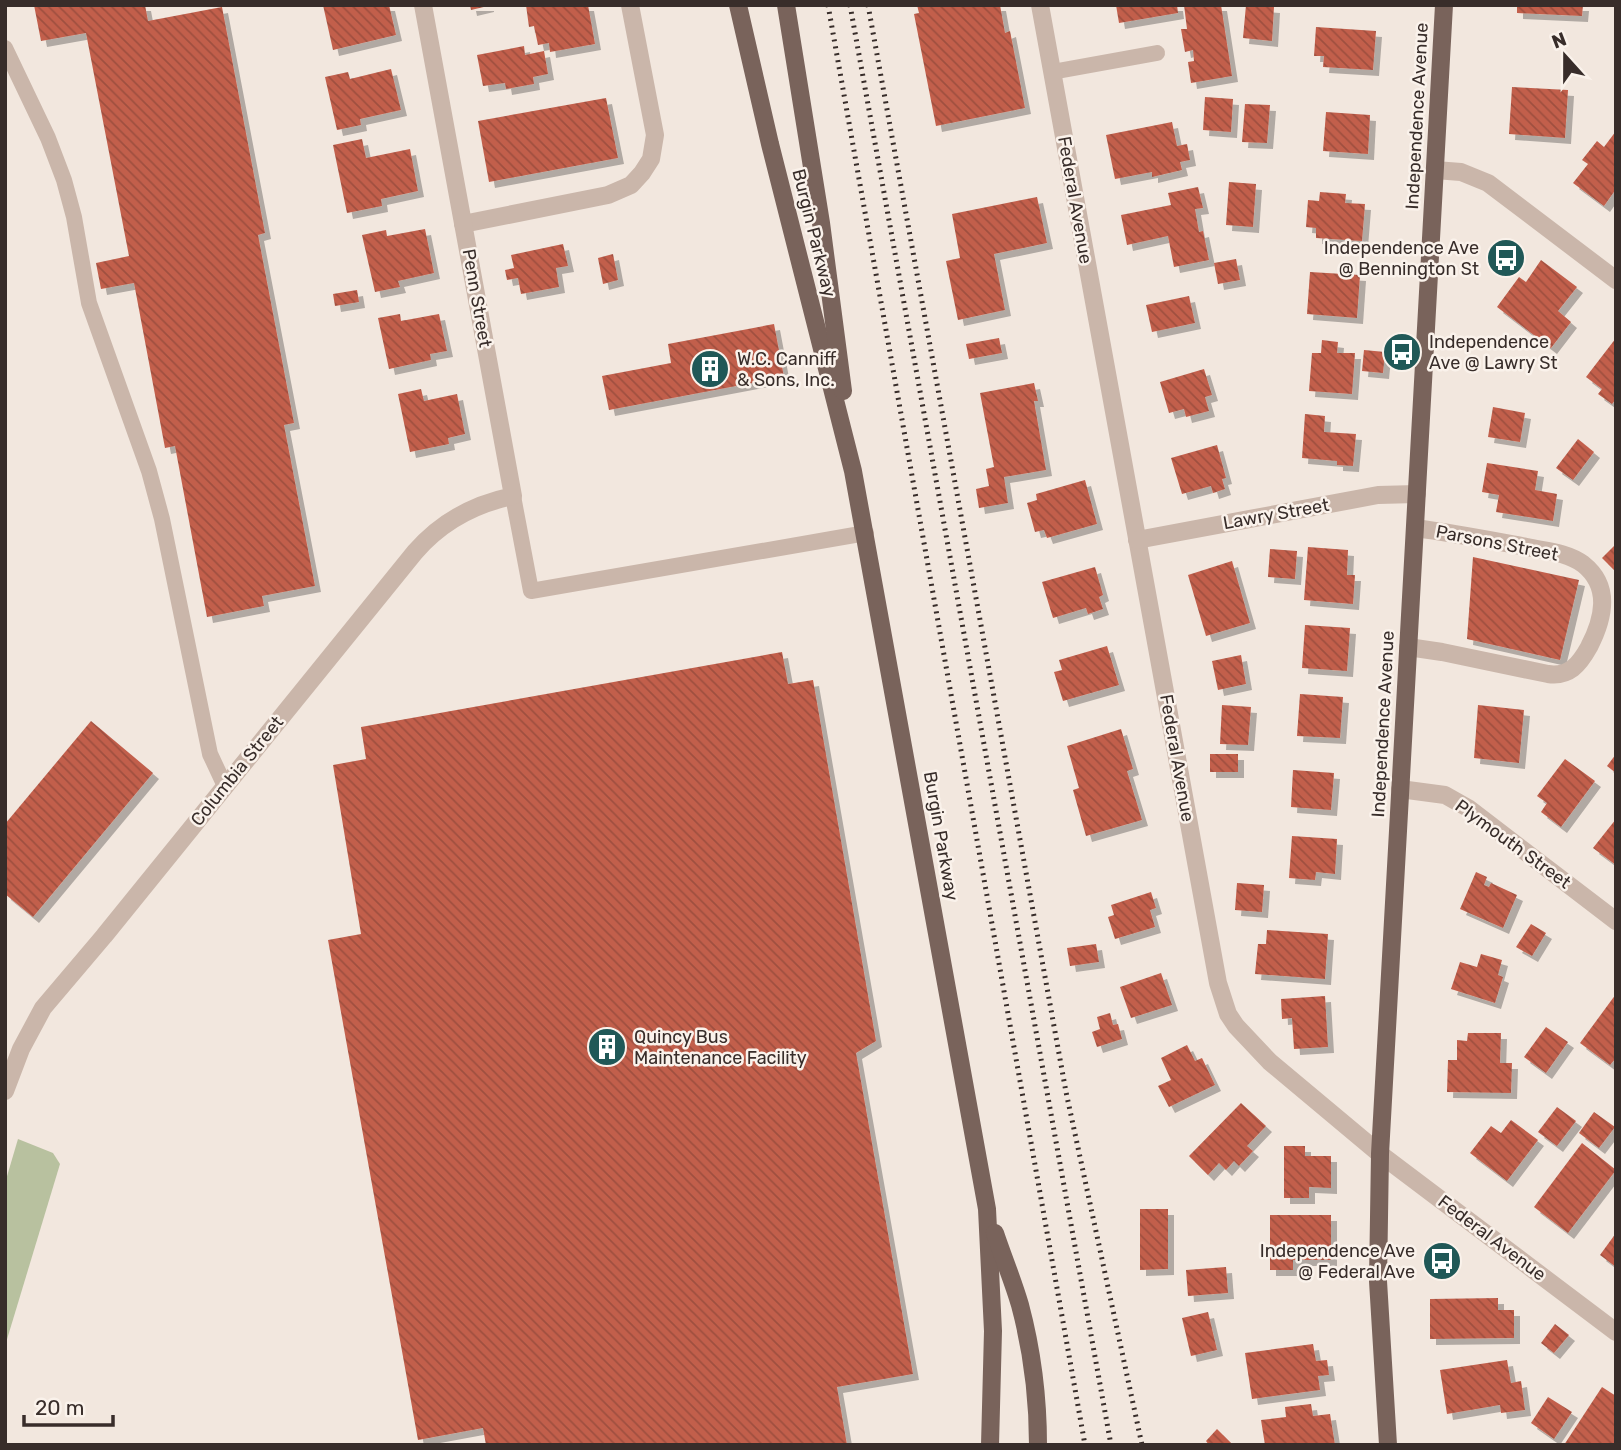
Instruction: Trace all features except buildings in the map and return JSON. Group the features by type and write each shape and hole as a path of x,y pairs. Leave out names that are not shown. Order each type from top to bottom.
{"main road":[{"name":"Burgin Parkway","path":"738,5 866,533 987,1209 993,1331 990,1445"},
{"name":"Burgin Parkway","path":"786,5 821,223 853,471"},
{"name":"Independence Avenue","path":"1388,1445 1378,1281 1380,1154 1444,5"},
{"name":"Burgin Parkway","path":"987,1209 1020,1306 1032,1366 1038,1417 1038,1445"}],"street":[{"name":"Penn Street","path":"423,5 513,496"},
{"path":"463,224 608,195 631,185 642,173 653,151 655,135 630,5"},
{"name":"Federal Avenue","path":"1040,5 1222,998 1236,1026 1258,1051 1380,1154 1616,1332"},
{"path":"1435,170 1461,172 1488,183 1616,280"},
{"name":"Lawry Street","path":"1137,540 1378,495 1417,494"},
{"name":"Columbia Street","path":"5,1091 21,1049 43,1008 428,537 472,508 513,496"},
{"name":"Parsons Street","path":"1408,647 1563,675 1577,666 1582,659 1598,629 1603,609 1601,590 1591,572 1566,556 1460,534 1415,528"},
{"name":"Plymouth Street","path":"1400,789 1445,795 1468,808 1616,921"}],"lane":[{"path":"5,48 48,138 66,189 74,217 89,303 156,494 210,754 225,786"},
{"path":"1052,72 1157,52"},
{"name":"Penn Street","path":"513,496 531,591 866,533"}],"green space":[{"path":"18,1139 53,1153 60,1164 5,1346 5,1183"}],"railway":[{"path":"828,5 1085,1445"},
{"path":"850,5 1111,1445"},
{"path":"868,5 1066,1092 1142,1445"}],"place":[{"name":"Independence Ave @ Bennington St","path":"1506,258"},
{"name":"Independence Ave @ Lawry St","path":"1402,352"},
{"name":"W.C. Canniff & Sons, Inc.","path":"710,369"},
{"name":"Quincy Bus Maintenance Facility","path":"607,1047"},
{"name":"Independence Ave @ Federal Ave","path":"1442,1261"}]}
